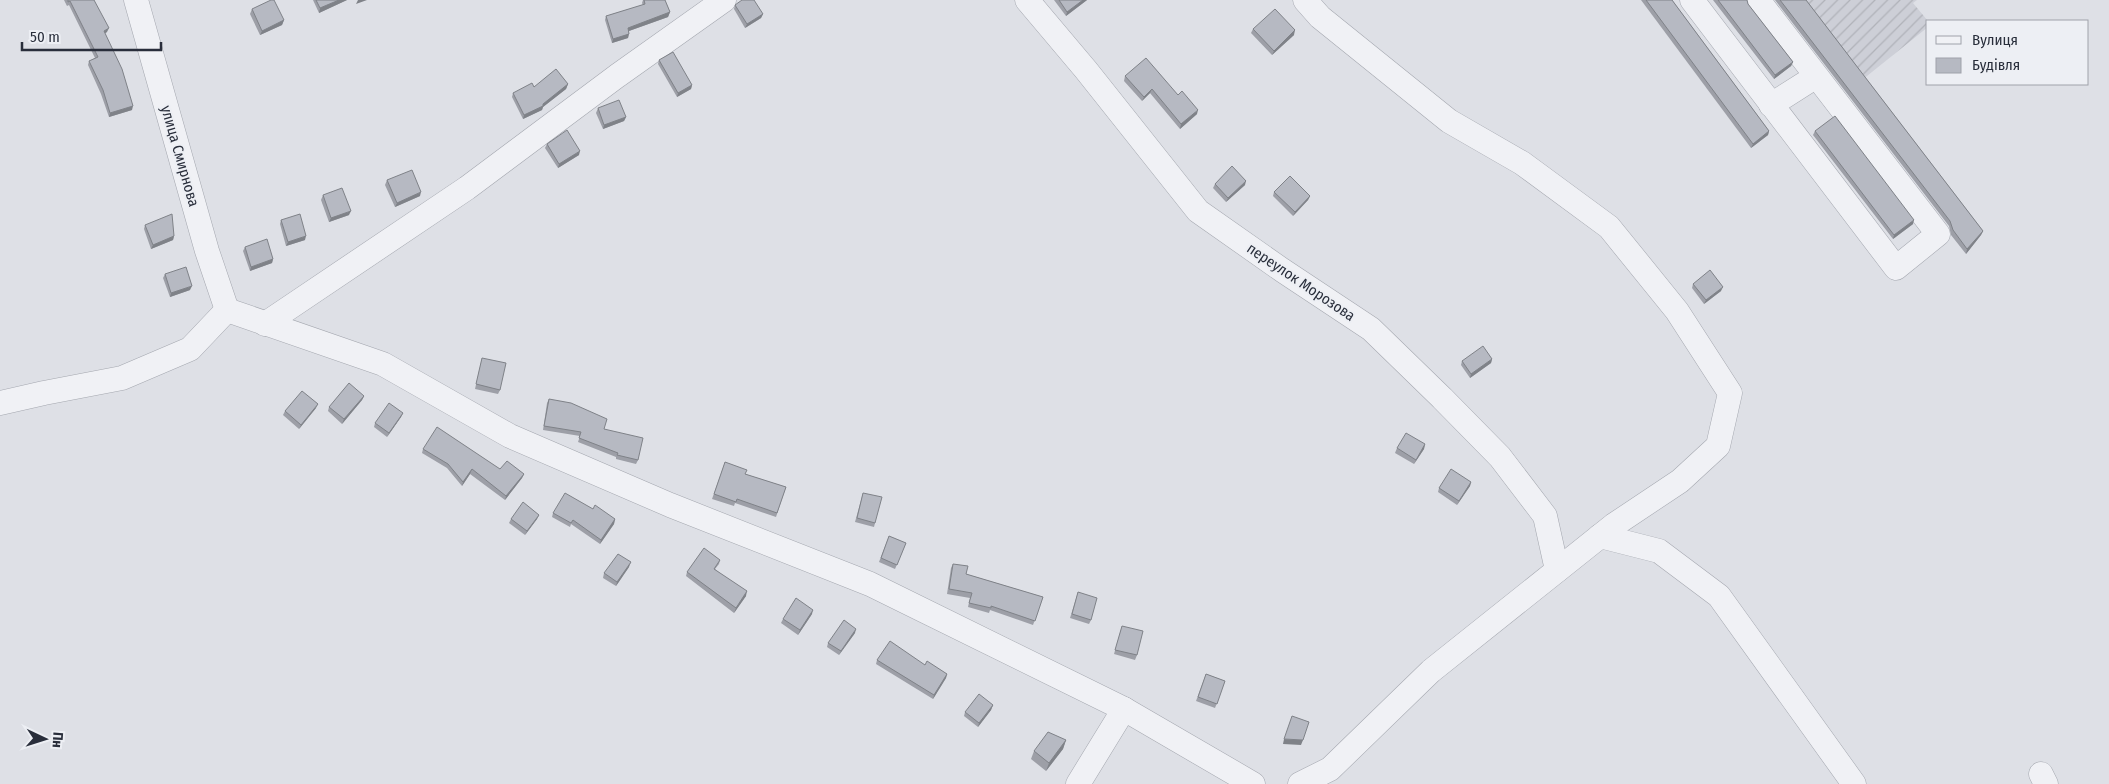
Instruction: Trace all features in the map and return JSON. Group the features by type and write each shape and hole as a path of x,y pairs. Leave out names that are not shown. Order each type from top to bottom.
{"street":[{"name":"улица Смирнова","path":"136,0 207,251 227,310"},
{"path":"265,324 467,188 609,81 724,0"},
{"name":"переулок Морозова","path":"1027,0 1086,70 1198,210 1371,329 1500,457 1545,516 1557,570"},
{"path":"1300,784 1330,769 1431,672 1557,570 1600,536 1680,481 1718,446 1730,393 1677,311 1609,227 1522,163 1449,121 1320,17 1305,0"},
{"path":"1692,0 1770,105 1896,268 1938,234 1815,77 1758,0"},
{"path":"1770,105 1815,77"},
{"path":"0,403 44,392 122,378 190,349 227,310 382,364 510,436 670,505 870,584 1124,709 1253,784"},
{"path":"1600,536 1659,551 1720,596 1854,784"},
{"path":"1078,784 1124,709"}],"shaded area":[{"path":"1803,0 1917,0 1913,3 1927,20 1926,29 1862,80"}],"building":[{"path":"68,0 94,0 109,28 104,31 122,69 133,106 110,113 103,90 89,61 98,57"},
{"path":"274,0 284,20 262,31 252,9"},
{"path":"316,0 339,0 320,8"},
{"path":"644,0 665,0 670,12 628,28 629,34 613,39 606,16 645,4"},
{"path":"742,0 754,0 763,14 747,24 735,5"},
{"path":"1059,0 1083,0 1067,12"},
{"path":"1646,0 1672,0 1769,131 1753,144"},
{"path":"1718,0 1747,0 1748,4 1793,62 1775,75"},
{"path":"1780,0 1806,0 1983,231 1967,249 1953,230 1950,221"},
{"path":"1275,9 1295,30 1274,51 1253,29"},
{"path":"673,52 692,85 678,93 659,60"},
{"path":"1146,58 1178,95 1182,91 1198,110 1181,124 1152,89 1144,97 1125,76"},
{"path":"556,69 568,84 543,104 543,106 524,115 513,93 532,83 534,87"},
{"path":"619,100 626,117 604,125 598,108"},
{"path":"1835,116 1914,220 1894,235 1815,131"},
{"path":"567,130 580,151 559,164 547,144"},
{"path":"1232,166 1246,181 1228,198 1215,184"},
{"path":"412,170 421,192 397,203 387,180"},
{"path":"1290,176 1310,196 1295,212 1274,192"},
{"path":"342,188 351,211 331,218 323,195"},
{"path":"172,214 174,236 153,245 145,225"},
{"path":"300,214 306,236 288,242 281,220"},
{"path":"267,239 273,259 251,267 245,247"},
{"path":"186,267 192,286 171,293 165,274"},
{"path":"1710,270 1723,287 1706,300 1693,284"},
{"path":"1483,346 1492,359 1471,374 1462,361"},
{"path":"482,358 506,363 500,390 476,384"},
{"path":"349,383 364,396 344,419 329,407"},
{"path":"302,391 318,404 301,425 285,411"},
{"path":"549,399 571,403 607,419 604,429 643,438 638,460 617,455 618,453 579,438 581,432 544,426"},
{"path":"389,403 403,413 389,433 375,423"},
{"path":"437,427 500,469 507,461 524,474 506,496 472,469 463,482 448,464 423,449"},
{"path":"1406,433 1425,444 1416,460 1397,448"},
{"path":"725,462 747,470 745,474 786,487 777,513 737,499 736,502 714,494"},
{"path":"1451,469 1471,482 1459,501 1439,488"},
{"path":"565,493 593,509 595,505 615,519 601,540 573,520 571,523 553,513"},
{"path":"863,493 882,497 875,523 857,518"},
{"path":"523,502 539,515 527,531 511,519"},
{"path":"889,536 906,543 897,565 881,558"},
{"path":"704,548 720,560 714,569 747,591 736,608 687,572"},
{"path":"618,554 631,562 617,582 604,573"},
{"path":"953,564 968,566 966,574 1043,597 1035,621 991,606 991,608 969,603 972,593 949,589"},
{"path":"1078,592 1097,598 1091,620 1072,614"},
{"path":"796,598 813,610 800,630 783,619"},
{"path":"844,620 856,629 841,651 828,643"},
{"path":"1122,626 1143,631 1137,655 1115,650"},
{"path":"890,641 925,665 927,661 947,674 934,695 877,660"},
{"path":"1206,674 1225,681 1217,704 1198,697"},
{"path":"979,694 993,705 979,723 965,712"},
{"path":"1292,716 1309,722 1303,740 1284,739"},
{"path":"1048,732 1066,740 1049,763 1034,751"}]}
